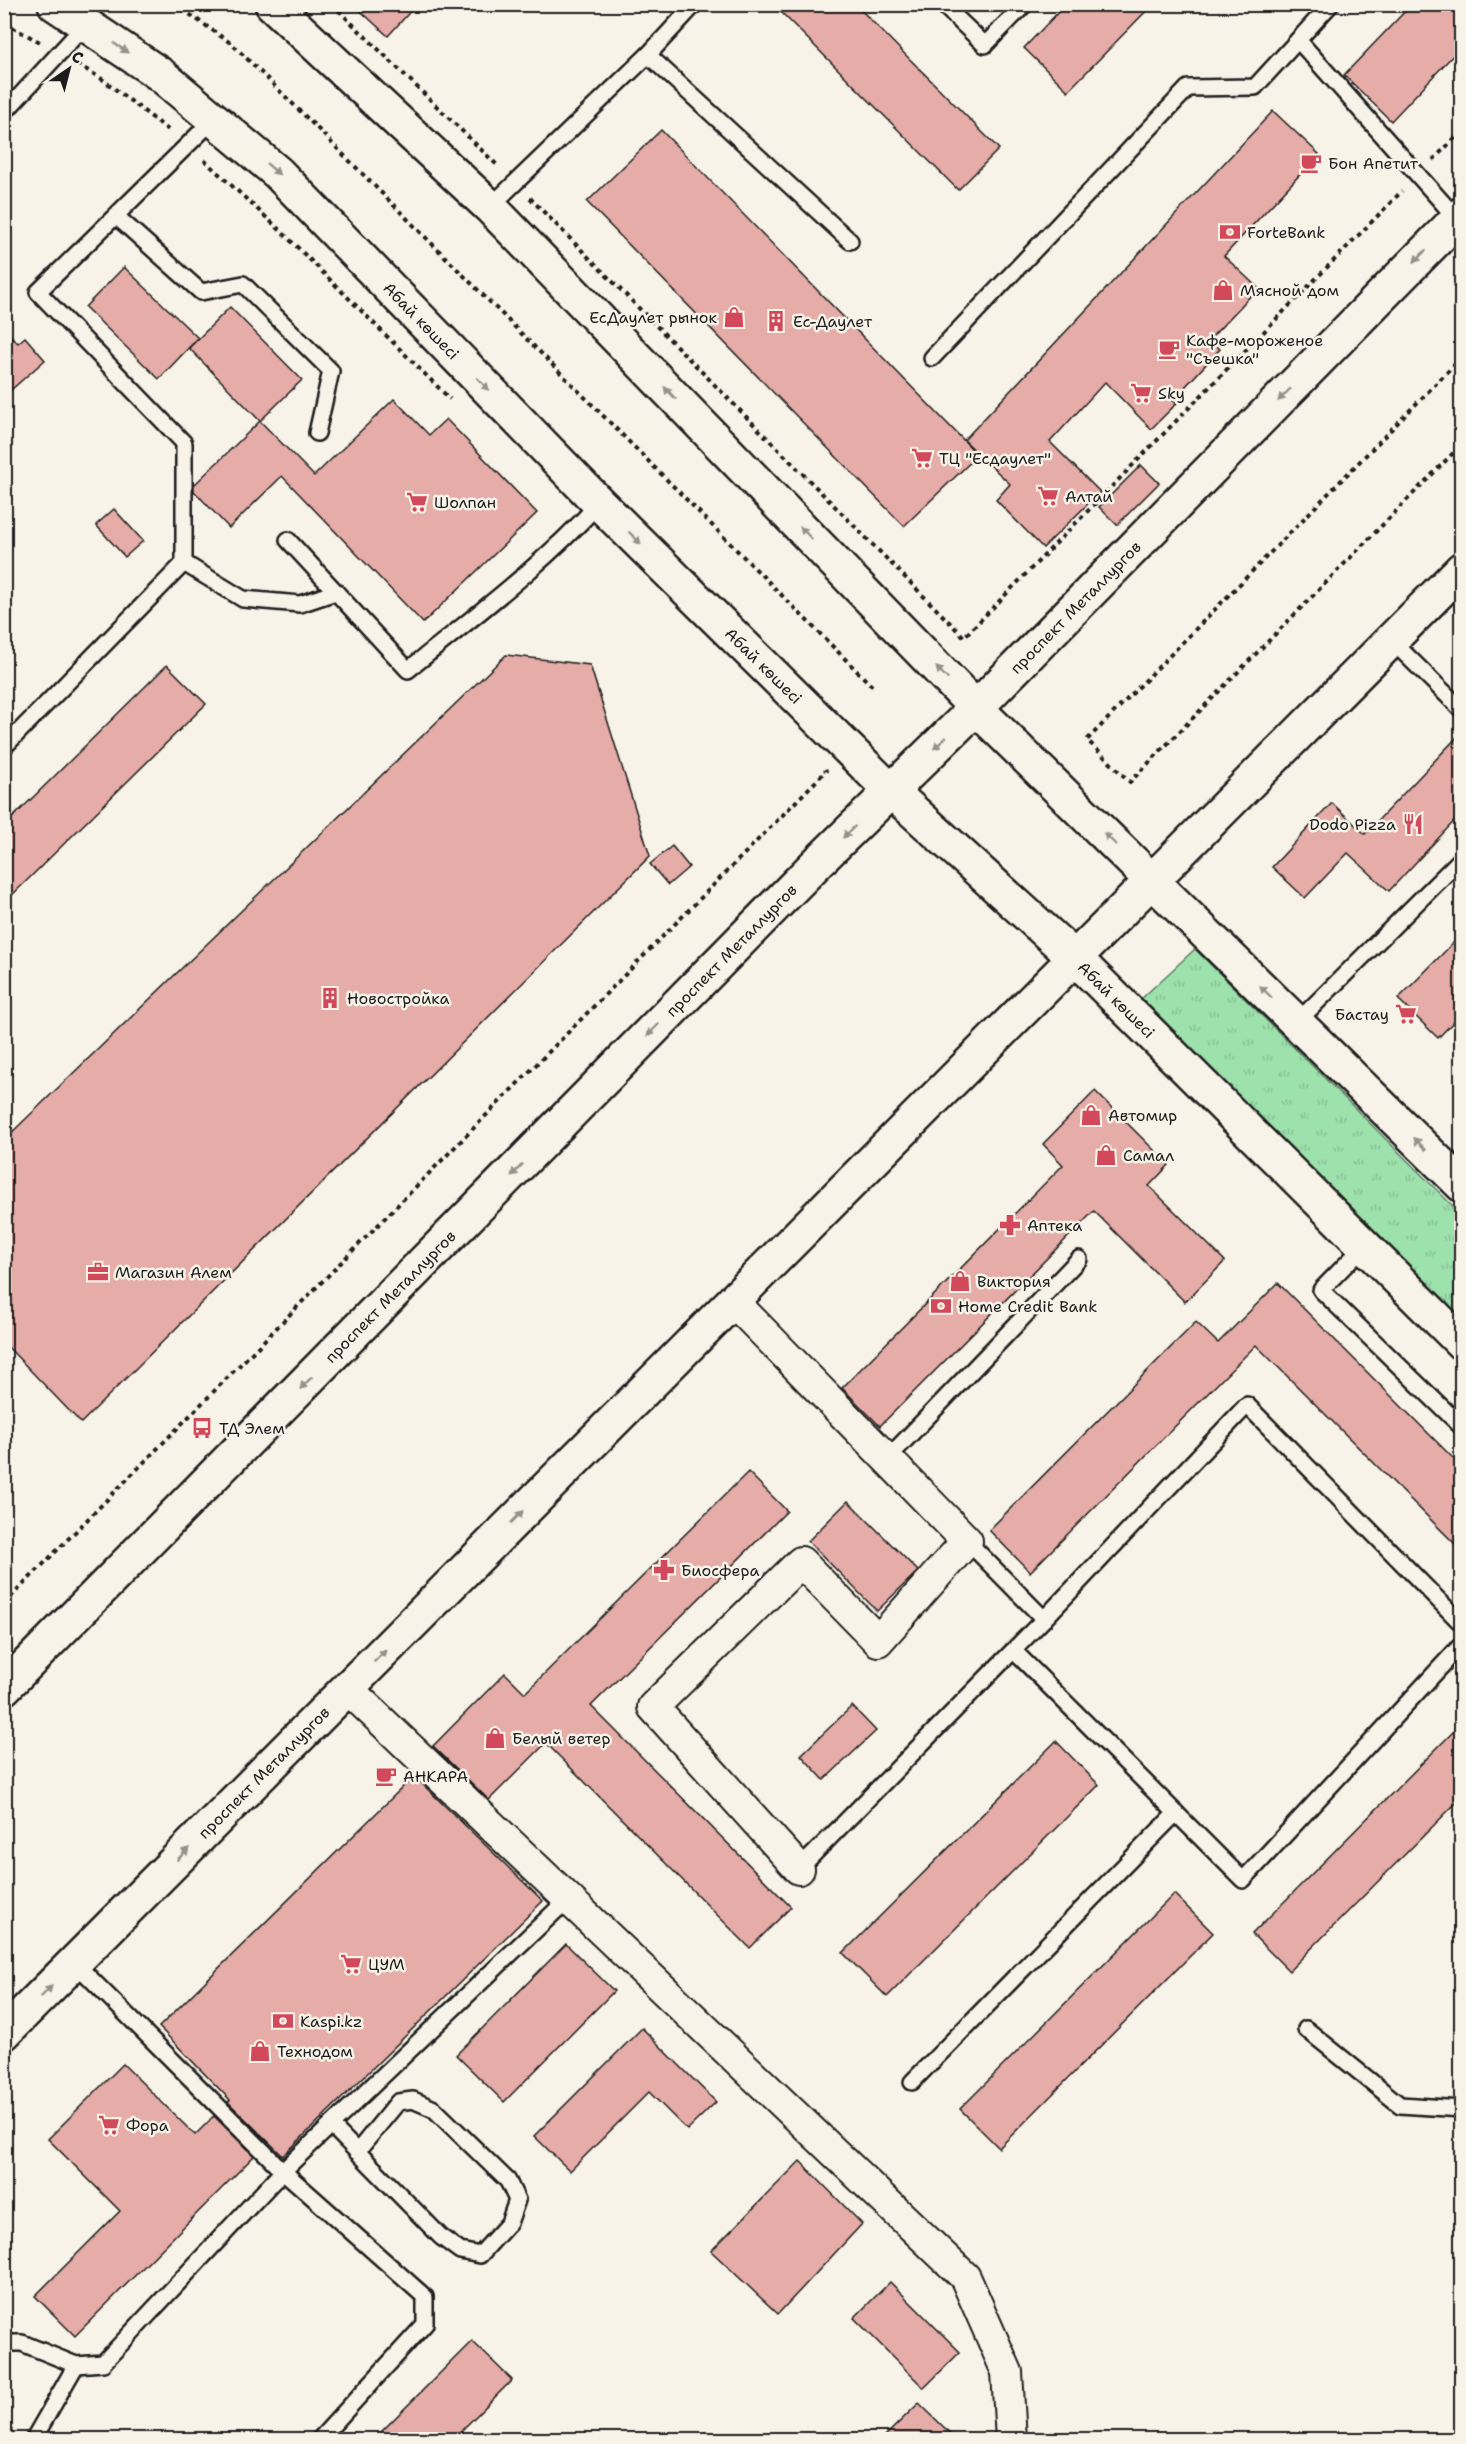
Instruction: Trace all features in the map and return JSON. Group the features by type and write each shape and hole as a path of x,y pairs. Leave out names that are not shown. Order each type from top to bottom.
{"main road":[{"name":"Абай көшесі","path":"55,4 161,75 278,173 599,503 891,791 1076,959 1461,1343"},
{"path":"272,4 490,207 976,708 1461,1185"},
{"name":"проспект Металлургов","path":"4,1688 815,865 976,708 1459,216"},
{"name":"проспект Металлургов","path":"4,2033 732,1300 1076,959 1461,569"}],"street":[{"path":"732,1300 968,1541 878,1641 801,1562 653,1707 799,1869"},
{"path":"348,1689 965,2277 1007,2372 1011,2439"}],"lane":[{"path":"490,207 648,56 695,4"},
{"path":"942,4 985,45 1025,4"},
{"path":"932,358 1188,88 1255,87 1331,4"},
{"path":"4,113 86,24"},
{"path":"1298,40 1418,174 1459,216"},
{"path":"648,56 850,242"},
{"path":"4,747 184,563 184,443 38,292 214,119"},
{"path":"116,216 201,292 243,284 331,371 317,433"},
{"path":"288,540 408,670 489,604 578,526 599,503"},
{"path":"184,563 243,599 300,604 336,592"},
{"path":"1391,640 1461,710"},
{"path":"1297,1022 1461,858"},
{"path":"1364,1246 1321,1290 1461,1427"},
{"path":"887,1459 1079,1259"},
{"path":"799,1869 1015,1652 1247,1406 1461,1624"},
{"path":"968,1541 1044,1619"},
{"path":"1015,1652 1243,1880 1461,1644"},
{"path":"912,2082 1176,1813"},
{"path":"4,2343 22,2343 76,2365 103,2363 283,2171 568,1899"},
{"path":"75,1963 283,2171 425,2297 424,2324 319,2439"},
{"path":"1306,2029 1400,2105 1461,2109"},
{"path":"331,2125 357,2152 441,2238 460,2251 480,2255 509,2223 517,2200 508,2181 434,2109 413,2100 398,2102 357,2152"},
{"path":"33,2439 76,2365"}],"path":[{"path":"175,4 232,45 287,98 872,686"},
{"path":"332,4 515,183 964,637 1461,131"},
{"path":"4,23 102,79 187,145 281,231 451,399"},
{"path":"1461,357 1087,740 1130,782 1461,444"},
{"path":"4,1604 826,771 818,763"}],"green space":[{"path":"1195,949 1461,1214 1461,1319 1141,999"}],"building":[{"path":"353,4 417,4 388,36"},
{"path":"773,4 855,4 999,149 958,190"},
{"path":"1066,4 1153,4 1068,91 1024,48"},
{"path":"1412,4 1461,4 1461,47 1391,121 1344,75"},
{"path":"1273,111 1319,154 1224,256 1258,288 1209,340 1220,349 1173,400 1177,403 1151,429 1105,382 1050,442 1100,492 1043,548 996,500 1010,484 964,440"},
{"name":"Ес-Даулет","path":"661,130 978,455 904,526 587,202"},
{"path":"124,267 198,338 159,379 85,307"},
{"path":"230,307 302,380 260,421 189,348"},
{"path":"4,329 18,343 25,337 45,360 4,396"},
{"name":"Шолпан","path":"394,399 429,435 446,419 537,513 423,623 282,476 229,528 194,491 194,485 260,421 314,476"},
{"path":"1141,465 1159,483 1117,525 1099,507"},
{"path":"114,509 143,541 125,557 96,525"},
{"name":"Новостройка","path":"506,655 590,665 650,856 81,1423 4,1343 4,1140"},
{"path":"167,665 206,704 4,903 4,826"},
{"name":"Dodo Pizza","path":"1461,733 1461,814 1389,891 1348,853 1305,898 1272,867 1332,803 1365,834"},
{"path":"672,846 689,867 668,885 650,864"},
{"path":"1461,935 1461,1014 1438,1038 1398,999"},
{"path":"1095,1091 1169,1165 1149,1186 1225,1261 1185,1302 1094,1211 880,1426 842,1388 1063,1165 1043,1144"},
{"path":"1278,1283 1461,1466 1461,1550 1256,1345 1030,1572 989,1530 1196,1322 1218,1343"},
{"path":"748,1472 787,1511 591,1706 791,1907 750,1948 546,1743 489,1800 433,1746 505,1673 525,1693"},
{"path":"848,1501 918,1571 877,1611 808,1541"},
{"path":"852,1706 876,1731 824,1780 801,1755"},
{"path":"1461,1724 1461,1798 1289,1971 1252,1934"},
{"path":"1056,1741 1099,1785 887,1997 843,1953"},
{"name":"ЦУМ","path":"414,1776 543,1901 283,2156 228,2102 230,2100 159,2027"},
{"path":"1174,1894 1213,1933 999,2148 960,2109"},
{"path":"566,1944 614,1991 504,2102 456,2055"},
{"path":"642,2028 716,2102 687,2130 649,2092 570,2171 534,2136"},
{"path":"123,2064 195,2135 214,2116 254,2156 75,2336 35,2296 120,2211 48,2139"},
{"path":"800,2161 862,2224 778,2314 711,2251"},
{"path":"890,2282 960,2352 924,2388 854,2318"},
{"path":"472,2341 512,2380 453,2439 374,2439"},
{"path":"919,2403 956,2439 882,2439"}],"place":[{"name":"Бон Апетит","path":"1311,163"},
{"name":"ForteBank","path":"1230,232"},
{"name":"Мясной дом","path":"1223,290"},
{"name":"ЕсДаулет рынок","path":"734,317"},
{"name":"Ес-Даулет","path":"776,321"},
{"name":"Кафе-мороженое \"Cъешка\"","path":"1169,349"},
{"name":"Sky","path":"1141,393"},
{"name":"ТЦ \"Есдаулет\"","path":"922,458"},
{"name":"Алтай","path":"1048,496"},
{"name":"Шолпан","path":"417,502"},
{"name":"Dodo Pizza","path":"1413,824"},
{"name":"Новостройка","path":"330,998"},
{"name":"Бастау","path":"1406,1014"},
{"name":"Автомир","path":"1091,1115"},
{"name":"Самал","path":"1106,1155"},
{"name":"Аптека","path":"1010,1225"},
{"name":"Магазин Алем","path":"98,1272"},
{"name":"Виктория","path":"960,1281"},
{"name":"Home Credit Bank","path":"941,1306"},
{"name":"ТД Элем","path":"202,1428"},
{"name":"Биосфера","path":"664,1570"},
{"name":"Белый ветер","path":"495,1738"},
{"name":"АНКАРА","path":"386,1776"},
{"name":"ЦУМ","path":"351,1964"},
{"name":"Kaspi.kz","path":"283,2021"},
{"name":"Технодом","path":"260,2051"},
{"name":"Фора","path":"109,2125"}]}
